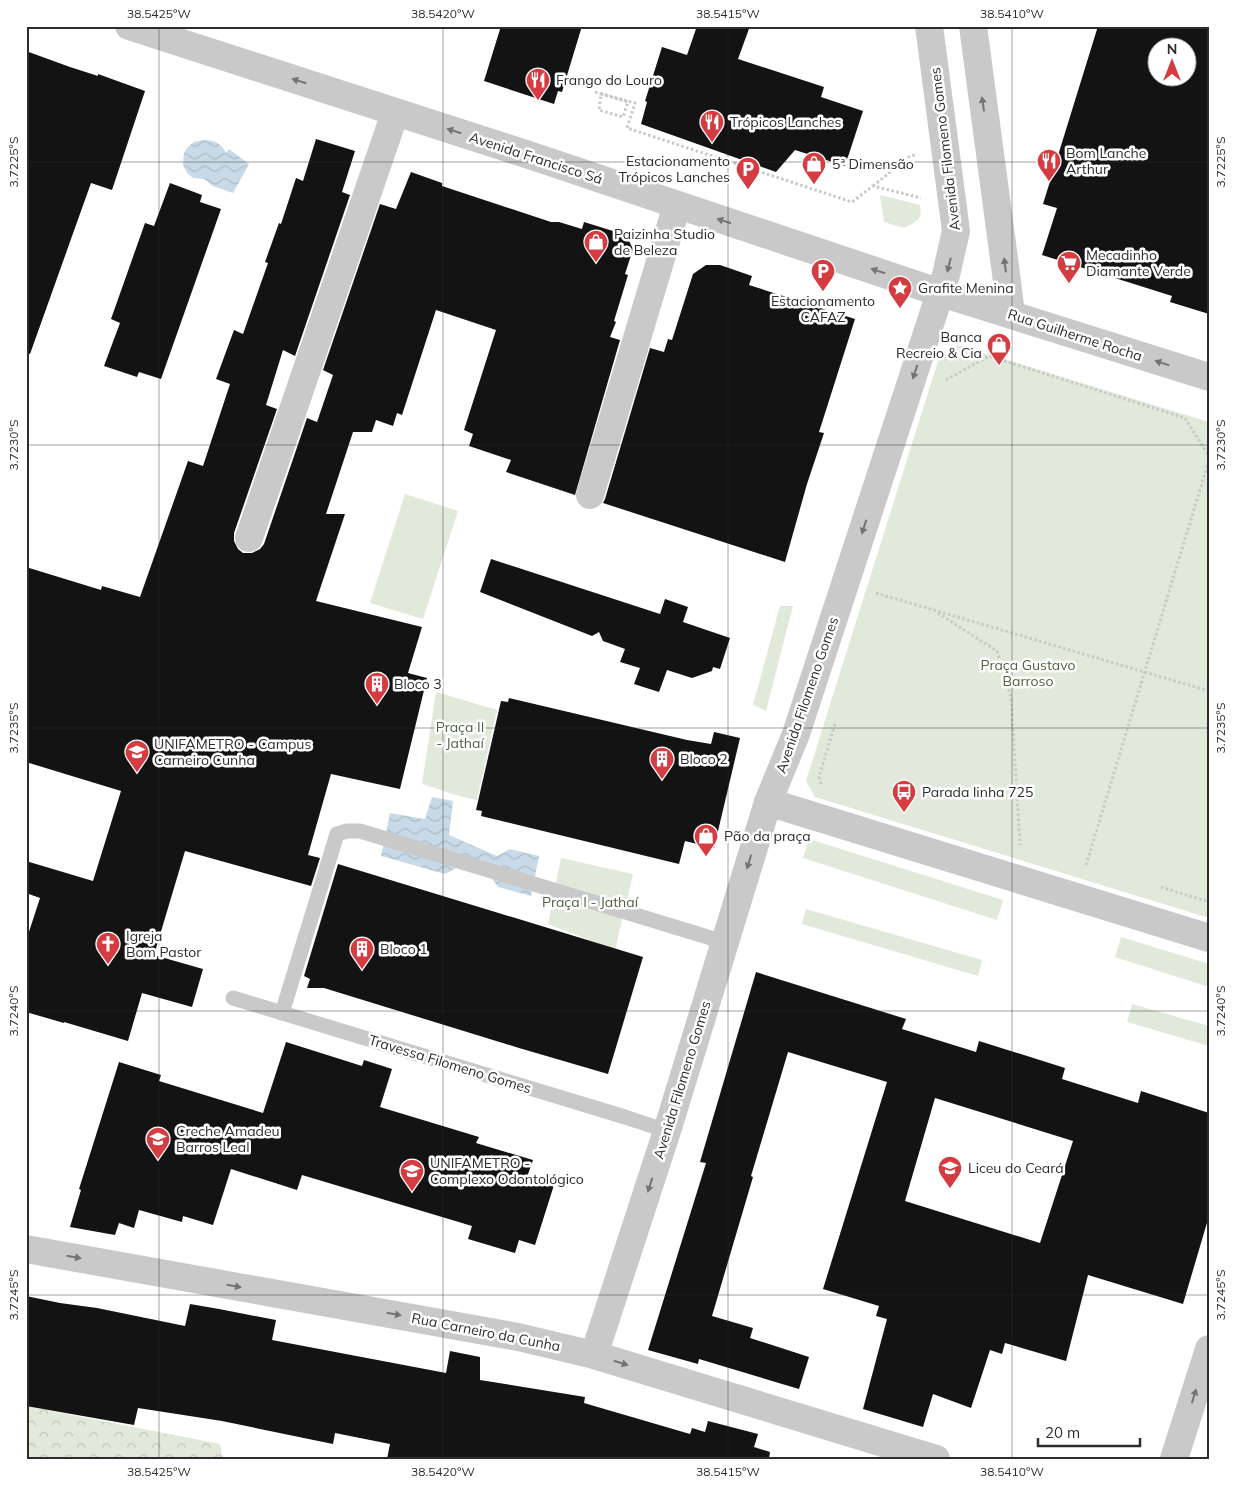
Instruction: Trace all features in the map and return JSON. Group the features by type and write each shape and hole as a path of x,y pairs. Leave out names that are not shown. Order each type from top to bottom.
{"street":[{"name":"Avenida Francisco Sá","path":"129,26 526,154 941,293"},
{"name":"Avenida Filomeno Gomes","path":"594,1355 668,1131 768,802 796,734 941,293 956,231 929,26"},
{"path":"973,26 1010,314"},
{"path":"249,538 396,113"},
{"path":"590,495 676,205"},
{"name":"Rua Guilherme Rocha","path":"941,293 1209,377"},
{"path":"768,802 1209,938"},
{"name":"Rua Carneiro da Cunha","path":"26,1249 518,1336 594,1355 936,1459"},
{"path":"1174,1459 1209,1349"}],"lane":[{"path":"282,1013 337,834 347,831 360,831 724,942"},
{"name":"Travessa Filomeno Gomes","path":"233,998 668,1131"}],"path":[{"path":"595,92 635,103 627,128 852,202 910,156"},
{"path":"601,94 628,102 623,117 599,110 601,94"},
{"path":"873,186 925,199"},
{"path":"942,389 946,379 990,356 1185,418 1209,456"},
{"path":"1086,865 1209,460"},
{"path":"873,592 1209,691"},
{"path":"934,610 997,651 1011,696 1020,846"},
{"path":"819,777 838,715"}],"green space":[{"path":"880,195 920,205 921,210 918,220 904,228 884,222"},
{"name":"Praça Gustavo Barroso","path":"958,345 1209,422 1209,918 815,797 806,781 938,361"},
{"path":"405,494 458,511 423,619 370,603"},
{"path":"780,606 793,606 766,711 753,705"},
{"name":"Praça II - Jathaí","path":"436,692 497,710 477,800 422,784"},
{"path":"809,839 1003,900 997,920 803,858"},
{"name":"Praça I - Jathaí","path":"561,858 633,874 615,950 548,924"},
{"path":"806,909 982,960 978,976 802,924"},
{"path":"1121,937 1209,964 1209,987 1115,957"},
{"path":"1132,1004 1209,1026 1209,1046 1127,1022"},
{"path":"26,1406 220,1444 223,1459 26,1459"}],"water":[{"path":"203,140 217,143 226,153 229,149 249,164 233,193 213,186 204,179 193,178 187,173 183,165 184,153 194,142"},
{"path":"432,797 453,801 449,835 497,856 510,849 539,856 531,896 498,887 488,873 460,866 445,874 381,856 390,813 425,819"}],"building":[{"path":"501,26 582,26 562,92 558,91 554,104 484,81"},
{"path":"697,26 750,26 738,59 824,87 821,97 863,111 845,166 795,150 776,172 641,124 647,102 645,101 662,47 687,55"},
{"path":"1098,26 1209,26 1209,314 1170,302 1172,296 1042,255 1057,208 1043,204"},
{"path":"26,51 145,91 112,190 91,183 30,354 26,353"},
{"path":"316,139 355,151 342,192 350,195 295,356 283,350 266,405 277,409 234,533 234,541 238,549 243,553 252,553 260,549 264,544 307,418 317,422 333,375 323,370 380,204 396,209 411,172 442,183 442,186 551,222 559,222 582,229 584,222 626,235 633,249 625,274 628,275 614,321 616,322 610,337 620,340 575,495 506,472 511,460 469,446 473,434 464,430 496,330 436,310 402,415 397,413 393,426 376,420 372,432 353,432 326,514 345,514 316,601 422,627 408,673 427,678 400,789 331,774 308,855 320,858 311,886 185,851 154,955 203,969 192,1007 142,993 128,1041 26,1012 26,941 40,898 26,893 26,861 93,881 121,791 26,762 26,567 101,590 102,586 140,597 188,461 203,466 230,384 216,379 234,330 243,334 268,263 265,262 279,223 281,224 296,178 303,181"},
{"path":"170,183 202,195 200,202 221,209 161,379 139,372 137,377 104,366 120,323 111,319 145,223 154,226"},
{"path":"706,265 720,265 752,276 749,285 855,319 819,432 824,433 807,484 785,562 603,503 650,348 664,352 668,339 672,340 693,274"},
{"path":"491,559 660,614 665,599 688,607 683,622 730,638 720,669 713,667 712,671 692,678 667,670 659,692 634,684 640,668 620,662 625,649 603,641 599,632 592,636 480,592"},
{"name":"Bloco 2","path":"509,698 687,740 711,744 714,732 740,738 714,848 685,841 679,864 481,816 482,811 476,810 501,701 508,702"},
{"name":"Bloco 1","path":"338,864 643,957 608,1074 324,988 307,988 310,979 304,976"},
{"path":"756,972 906,1019 902,1029 976,1052 979,1041 1065,1068 1062,1079 1138,1103 1141,1091 1209,1113 1209,1216 1183,1304 1088,1275 1066,1361 1005,1343 1002,1354 990,1350 971,1408 933,1394 923,1427 863,1409 887,1319 876,1316 879,1306 823,1289 887,1082 788,1052 751,1176 753,1177 712,1316 753,1328 750,1338 809,1357 799,1389 699,1359 698,1364 648,1350 706,1163 700,1162","holes":["935,1098 1073,1141 1040,1243 905,1201"]},
{"path":"286,1042 362,1066 364,1060 392,1069 380,1107 479,1137 476,1143 533,1160 527,1177 554,1185 535,1245 519,1240 515,1253 468,1239 472,1226 302,1175 297,1190 231,1169 213,1225 183,1216 182,1222 139,1210 134,1228 119,1223 115,1235 70,1227 81,1190 79,1189 119,1062 161,1075 159,1081 263,1113"},
{"path":"26,1296 185,1326 190,1304 219,1309 276,1320 272,1340 446,1373 450,1351 480,1357 480,1380 585,1397 584,1403 690,1434 692,1428 705,1432 708,1421 758,1434 754,1447 770,1452 769,1459 387,1459 390,1444 335,1433 333,1444 222,1421 138,1408 134,1425 26,1406"}],"place":[{"name":"Frango do Louro","path":"538,101"},
{"name":"Trópicos Lanches","path":"712,143"},
{"name":"Bom Lanche Arthur","path":"1049,182"},
{"name":"5ª Dimensão","path":"814,185"},
{"name":"Estacionamento Trópicos Lanches","path":"748,190"},
{"name":"Paizinha Studio de Beleza","path":"596,263"},
{"name":"Mecadinho Diamante Verde","path":"1069,284"},
{"name":"Estacionamento CAFAZ","path":"823,292"},
{"name":"Grafite Menina","path":"900,309"},
{"name":"Banca Recreio & Cia","path":"999,366"},
{"name":"Bloco 3","path":"377,705"},
{"name":"UNIFAMETRO - Campus Carneiro Cunha","path":"137,773"},
{"name":"Bloco 2","path":"662,780"},
{"name":"Parada linha 725","path":"904,813"},
{"name":"Pão da praça","path":"706,857"},
{"name":"Igreja Bom Pastor","path":"108,965"},
{"name":"Bloco 1","path":"362,970"},
{"name":"Creche Amadeu Barros Leal","path":"158,1160"},
{"name":"Liceu do Ceará","path":"950,1189"},
{"name":"UNIFAMETRO - Complexo Odontológico","path":"412,1192"}]}
